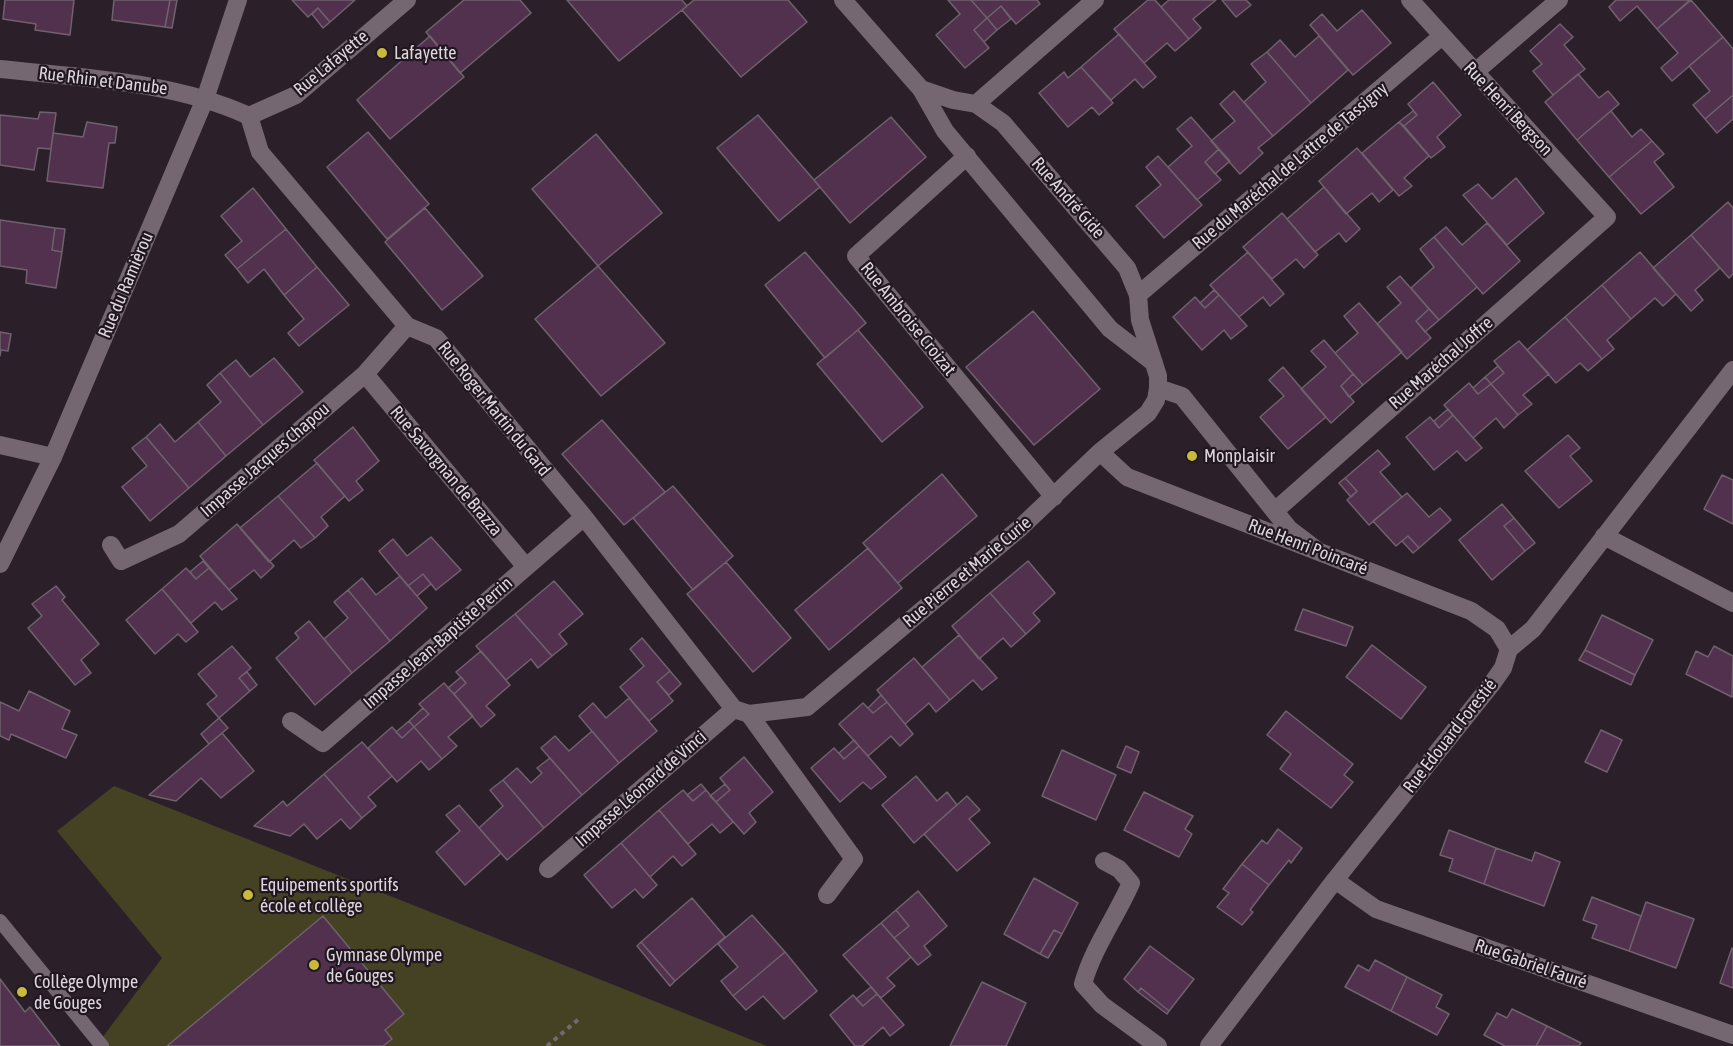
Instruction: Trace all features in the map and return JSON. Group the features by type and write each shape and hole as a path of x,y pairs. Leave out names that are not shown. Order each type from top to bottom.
{"street":[{"name":"Rue du Ramièrou","path":"0,564 53,457 205,99 238,0"},
{"name":"Rue Lafayette","path":"249,116 296,95 406,0"},
{"name":"Rue André Gide","path":"843,0 921,89 945,131 1110,329 1154,363"},
{"path":"976,104 1095,0"},
{"name":"Rue Henri Bergson","path":"1410,0 1607,217"},
{"path":"1474,72 1559,0"},
{"name":"Rue du Maréchal de Lattre de Tassigny","path":"1138,296 1442,36"},
{"name":"Rue Rhin et Danube","path":"0,69 181,91 205,99"},
{"name":"Rue André Gide","path":"921,89 953,100 976,104 1003,123 1127,268 1138,296 1140,321 1158,376 1158,388"},
{"path":"205,99 249,116"},
{"name":"Rue Roger Martin du Gard","path":"249,116 260,152 407,326 436,338 742,712 854,859 827,895"},
{"name":"Rue Ambroise Croizat","path":"967,156 856,255 1054,497"},
{"name":"Rue Maréchal Joffre","path":"1275,510 1607,217"},
{"name":"Impasse Jacques Chapou","path":"111,545 121,561 179,534 365,374 407,326"},
{"name":"Rue Edouard Forestié","path":"1209,1046 1335,880 1491,685 1503,668 1509,649 1533,629 1733,370"},
{"name":"Rue Savorgnan de Brazza","path":"365,374 526,567"},
{"path":"1158,388 1182,396 1289,529 1318,551"},
{"name":"Rue Pierre et Marie Curie","path":"742,712 807,707 1020,528 1101,452 1148,413 1156,400 1158,388"},
{"path":"0,445 53,457"},
{"name":"Rue Henri Poincaré","path":"1101,452 1127,477 1471,611 1497,628 1509,649"},
{"name":"Impasse Jean-Baptiste Perrin","path":"291,721 322,744 584,517"},
{"path":"1604,536 1733,603"},
{"name":"Impasse Léonard de Vinci","path":"548,869 742,712"},
{"path":"1104,861 1119,869 1131,883 1120,909 1089,964 1083,984 1102,1005 1158,1046"},
{"name":"Rue Gabriel Fauré","path":"1335,880 1376,909 1733,1035"}],"lane":[{"path":"0,921 102,1046"}],"path":[{"path":"547,1046 580,1018"}],"shaded area":[{"name":"Equipements sportifs école et collège","path":"114,786 767,1046 96,1046 162,958 57,831"}],"building":[{"path":"5,0 74,0 70,35 35,30 36,24 3,19"},
{"path":"114,0 170,0 165,27 112,20"},
{"path":"170,0 177,0 172,28 165,27"},
{"path":"292,0 355,0 330,22 318,8 308,17"},
{"path":"464,0 520,0 531,13 460,73 426,32"},
{"path":"567,0 682,0 687,6 619,61"},
{"path":"694,0 788,0 807,22 741,77 682,10"},
{"path":"948,0 971,0 987,18 974,30 989,48 965,68 936,35 960,14"},
{"path":"971,0 1037,0 1040,4 1016,24 1001,6 987,18"},
{"path":"1148,0 1155,0 1189,39 1175,51 1167,43 1144,63 1114,29"},
{"path":"1169,0 1216,0 1193,19 1201,28 1189,39 1161,7"},
{"path":"1222,0 1246,0 1251,5 1236,17"},
{"path":"1616,0 1690,0 1657,29 1637,6 1620,21 1609,7"},
{"path":"1691,0 1723,37 1672,81 1661,68 1678,53 1657,29"},
{"path":"1001,6 1011,19 997,30 987,18"},
{"path":"318,8 330,22 323,28 312,14"},
{"path":"1362,10 1391,43 1353,75 1310,25 1322,14 1337,31"},
{"path":"987,18 997,30 984,42 974,30"},
{"path":"1560,24 1573,37 1564,45 1585,69 1553,95 1533,71 1542,64 1530,51"},
{"path":"1119,34 1156,77 1143,88 1135,79 1111,100 1081,67"},
{"path":"430,36 464,77 390,139 357,100"},
{"path":"1319,36 1348,70 1311,103 1267,52 1280,40 1295,57"},
{"path":"1723,37 1733,49 1733,95 1705,119 1693,105 1710,91 1689,66"},
{"path":"1267,52 1311,103 1273,136 1244,102 1266,82 1251,64"},
{"path":"1081,67 1113,103 1099,115 1092,107 1068,127 1039,93 1064,72 1068,78"},
{"path":"1578,74 1599,98 1608,91 1619,104 1577,140 1545,102"},
{"path":"1433,82 1461,115 1437,137 1445,147 1431,158 1404,126 1417,115 1408,104"},
{"path":"1234,91 1273,136 1258,148 1263,153 1240,174 1211,141 1235,121 1220,104"},
{"path":"1733,95 1733,119 1717,133 1705,119"},
{"path":"1413,111 1417,115 1404,126 1399,122"},
{"path":"1611,111 1632,137 1641,129 1652,141 1609,177 1577,140"},
{"path":"40,112 56,113 51,149 38,148 34,170 0,165 0,115 38,119"},
{"path":"758,115 820,187 779,221 717,148"},
{"path":"891,117 926,157 850,223 814,180"},
{"path":"1191,117 1219,149 1205,162 1221,180 1197,200 1168,167 1192,146 1177,129"},
{"path":"87,122 117,127 115,143 109,143 103,188 47,181 53,133 83,137"},
{"path":"1399,122 1429,156 1404,178 1412,186 1399,196 1362,153"},
{"path":"368,132 429,204 387,239 327,167"},
{"path":"596,134 662,213 598,266 532,189"},
{"path":"1652,141 1664,154 1654,162 1674,187 1641,214 1609,177"},
{"path":"1357,148 1393,190 1379,202 1372,193 1346,214 1319,181"},
{"path":"1219,149 1230,161 1215,174 1205,162"},
{"path":"1158,156 1202,205 1164,238 1136,206 1161,185 1146,167"},
{"path":"1516,178 1544,213 1507,245 1463,195 1478,184 1492,199"},
{"path":"1324,187 1360,229 1346,242 1339,233 1315,252 1287,219"},
{"path":"253,188 286,229 237,269 225,255 242,241 221,216"},
{"path":"1728,202 1733,208 1733,274 1729,278 1691,235"},
{"path":"425,208 483,276 442,310 385,242"},
{"path":"1282,213 1318,255 1304,268 1296,259 1272,279 1243,247"},
{"path":"0,220 55,228 52,250 62,252 56,288 26,283 27,270 0,266"},
{"path":"1487,223 1520,261 1483,294 1434,237 1446,227 1462,245"},
{"path":"55,228 65,229 62,252 52,250"},
{"path":"286,229 317,267 284,295 264,269 248,283 237,269"},
{"path":"1691,235 1720,268 1695,290 1703,300 1691,311 1653,268"},
{"path":"1434,237 1477,287 1439,320 1411,288 1434,267 1420,249"},
{"path":"805,252 866,323 825,358 765,285"},
{"path":"1248,252 1284,294 1270,306 1263,297 1239,317 1210,285"},
{"path":"1640,252 1676,294 1663,306 1655,298 1631,319 1602,285"},
{"path":"598,266 665,343 601,396 535,319"},
{"path":"317,267 349,305 299,346 288,333 304,319 284,295"},
{"path":"1400,276 1429,309 1416,321 1431,338 1407,359 1377,324 1401,303 1387,287"},
{"path":"1602,285 1631,319 1607,340 1614,349 1602,359 1565,317"},
{"path":"1214,290 1219,295 1205,308 1200,303"},
{"path":"1219,295 1247,326 1231,339 1224,330 1202,350 1173,317 1195,297 1205,308"},
{"path":"1359,303 1402,352 1363,385 1335,353 1358,333 1344,316"},
{"path":"1429,309 1439,320 1425,332 1416,321"},
{"path":"1033,311 1100,389 1034,445 966,367"},
{"path":"1565,317 1602,359 1588,371 1580,363 1556,383 1527,350"},
{"path":"858,330 923,407 882,442 817,364"},
{"path":"0,332 11,334 8,351 1,350 0,356"},
{"path":"1324,340 1353,374 1341,386 1354,402 1331,423 1301,389 1326,367 1311,351"},
{"path":"1519,341 1549,374 1523,395 1532,404 1518,415 1491,384 1504,373 1494,361"},
{"path":"274,358 303,392 263,425 220,373 236,360 250,377"},
{"path":"1498,366 1504,373 1491,384 1485,377"},
{"path":"1283,367 1326,417 1288,449 1260,417 1284,396 1269,380"},
{"path":"220,373 263,425 226,456 198,422 221,402 207,385"},
{"path":"1353,374 1363,385 1349,397 1341,386"},
{"path":"1485,377 1491,384 1478,394 1473,388"},
{"path":"1469,383 1478,394 1491,384 1518,415 1504,428 1496,418 1473,438 1444,405"},
{"path":"1448,409 1453,415 1439,428 1434,421"},
{"path":"1453,415 1482,448 1466,461 1457,451 1434,470 1406,437 1430,417 1439,428"},
{"path":"602,420 665,492 624,525 562,454"},
{"path":"198,422 226,456 189,488 146,437 160,424 175,442"},
{"path":"353,427 379,461 356,481 363,490 349,501 314,460"},
{"path":"1568,435 1580,448 1570,456 1592,481 1559,508 1525,471"},
{"path":"146,437 189,488 150,521 122,487 147,466 132,448"},
{"path":"1378,450 1390,464 1380,472 1402,497 1369,525 1347,500 1357,491 1345,478"},
{"path":"317,463 345,496 321,517 328,526 315,538 278,496"},
{"path":"942,474 977,516 898,583 863,543"},
{"path":"1722,475 1733,480 1733,524 1704,509"},
{"path":"1345,478 1357,491 1351,497 1339,483"},
{"path":"673,486 733,556 693,590 633,518"},
{"path":"1407,493 1429,517 1440,508 1451,520 1419,548 1408,536 1396,546 1373,521"},
{"path":"278,496 315,538 301,548 294,540 269,562 240,528"},
{"path":"1502,504 1514,518 1504,526 1525,551 1492,580 1459,540"},
{"path":"1514,518 1535,543 1525,551 1504,526"},
{"path":"237,524 274,566 261,578 254,570 229,590 200,556"},
{"path":"1408,536 1419,548 1413,553 1402,541"},
{"path":"431,537 461,570 436,590 423,574 408,586 379,551 393,539 407,556"},
{"path":"868,548 902,588 829,650 795,610"},
{"path":"203,561 209,568 196,579 190,572"},
{"path":"1028,561 1055,593 1033,613 1040,621 1026,634 990,593"},
{"path":"726,562 791,638 753,672 687,594"},
{"path":"186,568 196,579 209,568 237,599 222,610 215,602 191,623 162,589"},
{"path":"423,574 431,584 417,596 408,586"},
{"path":"400,576 427,608 390,641 348,590 362,578 376,595"},
{"path":"554,581 583,614 559,634 567,644 552,656 515,614"},
{"path":"56,586 65,597 62,600 99,644 81,660 91,673 75,685 28,628 42,616 32,604"},
{"path":"162,589 198,632 186,642 178,634 155,654 126,620"},
{"path":"348,590 390,641 352,673 324,639 348,618 334,602"},
{"path":"990,593 1026,634 1011,647 1003,638 979,659 952,626"},
{"path":"1303,609 1353,627 1346,646 1295,630"},
{"path":"515,614 552,656 538,668 531,659 506,680 476,646"},
{"path":"1602,615 1653,640 1635,675 1585,650"},
{"path":"309,621 352,673 315,705 276,658 299,638 295,633"},
{"path":"959,635 997,678 982,690 973,680 950,700 922,667"},
{"path":"642,638 670,671 657,682 673,701 649,721 620,687 644,666 630,649"},
{"path":"1372,645 1426,687 1401,719 1346,677"},
{"path":"232,646 251,668 239,678 250,691 219,718 207,704 217,696 198,674"},
{"path":"1714,646 1733,656 1732,697 1686,674 1696,651 1708,657"},
{"path":"1585,650 1635,675 1631,685 1579,660"},
{"path":"481,651 510,685 486,706 495,715 481,727 454,694 466,683 456,672"},
{"path":"914,658 950,700 936,712 929,703 905,724 877,690"},
{"path":"670,671 681,684 669,695 657,682"},
{"path":"247,672 257,685 250,691 239,678"},
{"path":"461,677 466,683 454,694 448,688"},
{"path":"444,683 473,716 448,737 457,746 442,759 414,727 429,714 419,704"},
{"path":"29,691 70,711 62,729 77,735 66,758 11,734 9,740 0,736 0,702 19,711"},
{"path":"881,695 887,702 873,713 868,708"},
{"path":"629,698 657,731 619,763 579,716 593,703 606,718"},
{"path":"887,702 913,734 900,746 891,736 868,756 839,724 863,703 873,713"},
{"path":"423,708 429,714 414,727 409,721"},
{"path":"1286,711 1353,764 1344,775 1353,782 1331,808 1280,769 1291,754 1267,735"},
{"path":"219,718 228,728 209,744 201,734"},
{"path":"409,721 414,727 402,738 396,732"},
{"path":"392,727 402,738 414,727 442,759 429,770 421,761 397,782 368,748"},
{"path":"1601,730 1622,740 1607,772 1585,762"},
{"path":"592,731 619,763 582,795 541,748 555,736 569,751"},
{"path":"222,733 254,771 221,798 201,778 176,801 149,795"},
{"path":"854,740 859,746 844,759 839,753"},
{"path":"362,742 392,776 368,797 376,806 362,818 324,774"},
{"path":"859,746 886,777 871,789 863,782 840,802 811,768 834,748 844,759"},
{"path":"1126,746 1139,752 1131,773 1117,767"},
{"path":"1062,750 1116,775 1096,820 1042,796"},
{"path":"744,757 773,792 749,813 756,822 744,834 716,802 730,790 720,778"},
{"path":"550,758 582,795 544,828 503,780 517,768 531,783 542,773 537,768"},
{"path":"324,774 362,818 350,829 341,819 317,839 304,824 290,836 254,826 283,801 287,806"},
{"path":"916,776 937,801 947,792 957,805 914,843 882,805"},
{"path":"503,780 544,828 507,860 479,828 503,806 490,790"},
{"path":"701,784 706,790 693,801 687,795"},
{"path":"725,784 730,790 716,802 710,796"},
{"path":"683,790 693,801 706,790 733,822 720,833 712,824 688,844 659,810"},
{"path":"1144,792 1193,816 1185,829 1192,834 1179,857 1124,830"},
{"path":"967,796 980,810 969,819 990,843 957,871 924,834"},
{"path":"459,805 501,853 465,885 436,852 460,831 446,815"},
{"path":"659,810 696,854 682,866 673,856 650,877 621,843"},
{"path":"1278,829 1302,848 1269,885 1242,864 1262,840 1267,844"},
{"path":"1449,830 1496,848 1484,884 1449,871 1453,859 1440,855"},
{"path":"621,843 657,885 643,898 635,889 612,908 584,875"},
{"path":"1496,848 1532,861 1535,852 1560,862 1544,906 1484,884"},
{"path":"1242,864 1269,885 1250,910 1253,912 1242,925 1217,907 1229,893 1223,889"},
{"path":"1034,878 1078,903 1062,934 1054,930 1040,954 1004,934"},
{"path":"918,891 947,926 924,946 931,955 918,965 894,938 909,926 896,910"},
{"path":"1592,897 1641,916 1629,951 1592,938 1597,925 1583,920"},
{"path":"692,898 725,937 675,981 641,942"},
{"path":"1646,902 1694,919 1676,968 1629,951"},
{"path":"896,910 909,926 894,938 881,923"},
{"path":"752,915 785,952 733,996 721,981 738,967 718,944"},
{"name":"Gymnase Olympe de Gouges","path":"323,916 404,1014 385,1030 392,1039 383,1046 167,1046"},
{"path":"881,923 911,957 887,978 895,986 881,998 843,955"},
{"path":"1054,930 1062,934 1048,958 1040,954"},
{"path":"641,942 675,981 670,986 637,946"},
{"path":"1150,946 1194,979 1169,1011 1141,988 1138,992 1124,979"},
{"path":"1733,949 1733,988 1720,983"},
{"path":"785,952 817,991 784,1019 763,996 746,1010 733,996"},
{"path":"1375,960 1407,977 1391,1011 1345,987 1358,965 1369,971"},
{"path":"1407,977 1442,995 1436,1007 1449,1014 1437,1035 1391,1011"},
{"path":"0,979 25,1012 30,1007 60,1046 0,1046"},
{"path":"982,982 1026,1003 1006,1046 950,1046"},
{"path":"871,987 877,994 863,1006 856,999"},
{"path":"1141,988 1169,1011 1167,1014 1138,992"},
{"path":"877,994 904,1025 890,1036 883,1027 862,1046 855,1046 830,1015 853,995 863,1006"},
{"path":"1512,1009 1547,1026 1536,1046 1505,1046 1484,1035 1497,1013 1507,1018"},
{"path":"1547,1026 1581,1043 1579,1046 1536,1046"}],"place":[{"name":"Lafayette","path":"382,53"},
{"name":"Monplaisir","path":"1192,456"},
{"name":"Equipements sportifs école et collège","path":"248,895"},
{"name":"Gymnase Olympe de Gouges","path":"314,965"},
{"name":"Collège Olympe de Gouges","path":"22,992"}]}
